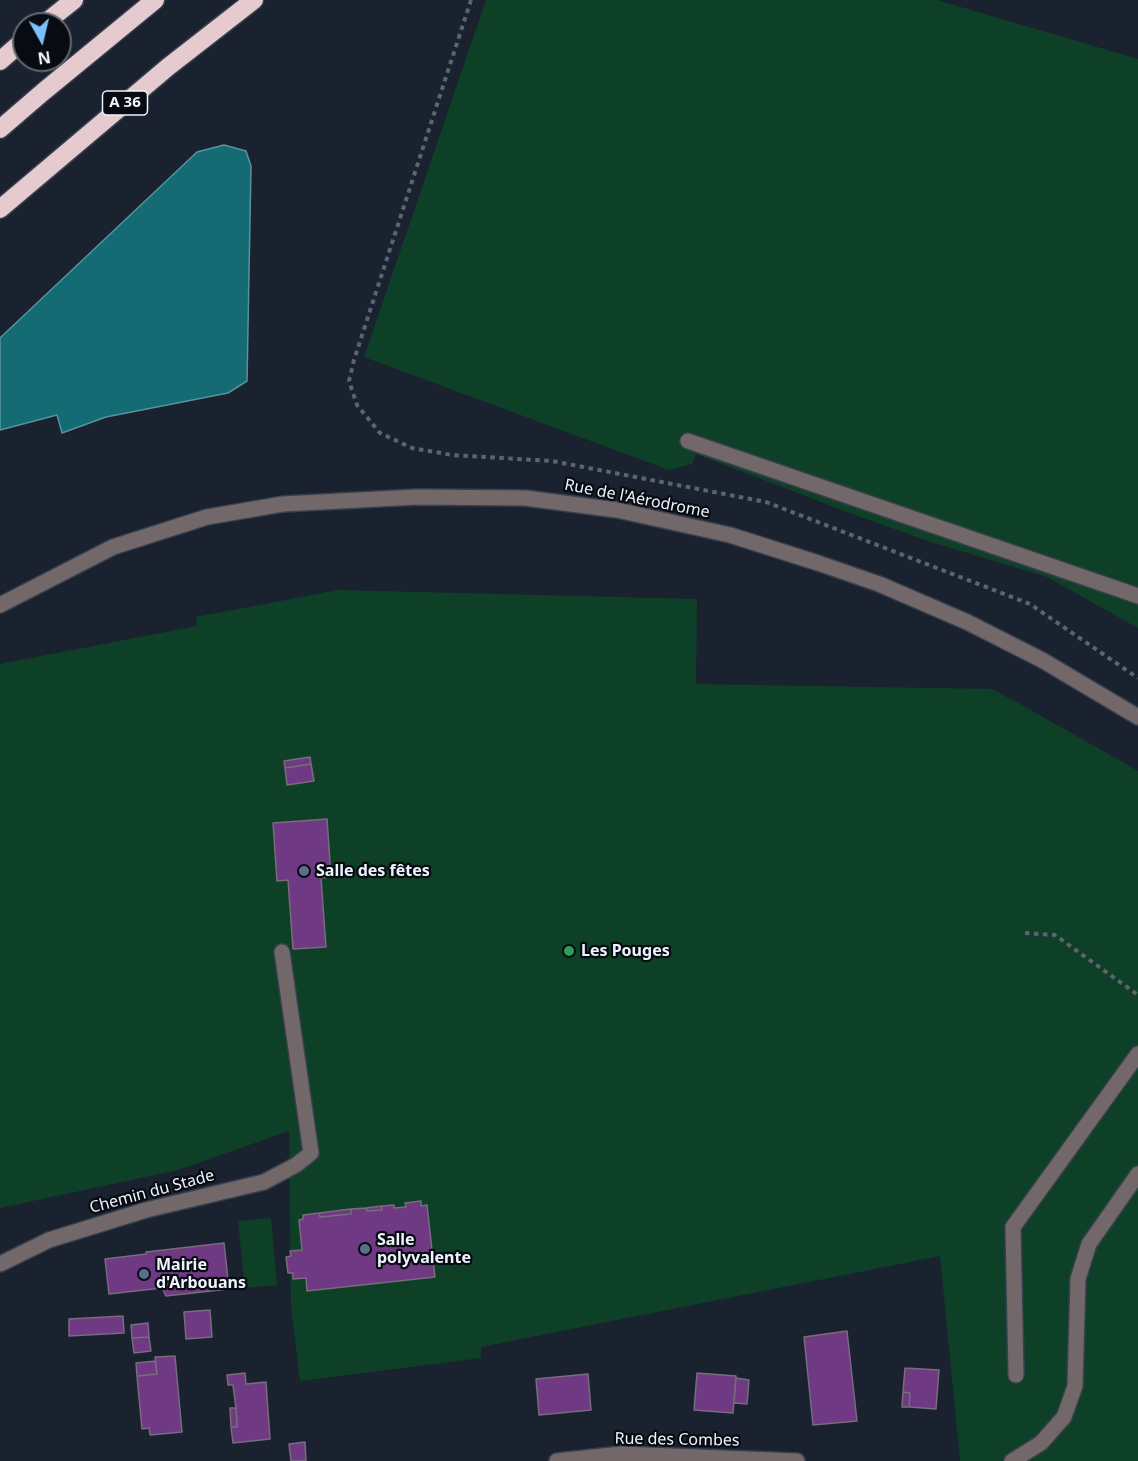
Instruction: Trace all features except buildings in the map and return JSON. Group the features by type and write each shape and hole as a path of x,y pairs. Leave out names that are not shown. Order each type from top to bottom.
{"highway":[{"path":"59,12 74,0"},
{"path":"0,129 155,0"},
{"name":"A 36","path":"0,209 168,67 254,0"},
{"path":"0,59 12,50"}],"street":[{"path":"688,441 1138,596"},
{"name":"Rue de l'Aérodrome","path":"0,605 113,547 207,517 283,504 417,497 525,498 617,510 730,535 869,581 968,622 1042,660 1138,717"},
{"name":"Chemin du Stade","path":"0,1264 49,1240 146,1210 264,1182 296,1165 311,1153 282,952"},
{"path":"1016,1376 1013,1227 1138,1054"},
{"path":"1012,1461 1041,1443 1064,1417 1076,1386 1078,1279 1089,1244 1138,1174"},
{"name":"Rue des Combes","path":"557,1461 621,1454 797,1461"}],"path":[{"path":"471,0 349,381 357,405 380,433 412,448 452,454 552,461 766,502 1030,604 1138,678"},
{"path":"1025,933 1055,935 1138,994"}],"shaded area":[{"path":"486,0 937,0 1138,59 1138,628 1047,577 931,542 696,454 692,464 669,470 364,357"},
{"path":"224,145 246,151 251,166 247,381 228,393 106,417 62,433 57,415 0,430 0,338 197,152"},
{"name":"Les Pouges","path":"338,590 697,599 696,684 992,689 1138,771 1138,1461 960,1461 940,1256 481,1347 481,1358 300,1381 291,1306 289,1131 178,1170 0,1208 0,664 197,626 196,617"},
{"path":"271,1218 277,1285 245,1288 238,1221"}],"place":[{"name":"Salle des fêtes","path":"304,871"},
{"name":"Les Pouges","path":"569,951"},
{"name":"Salle polyvalente","path":"365,1249"},
{"name":"Mairie d'Arbouans","path":"144,1274"}]}
